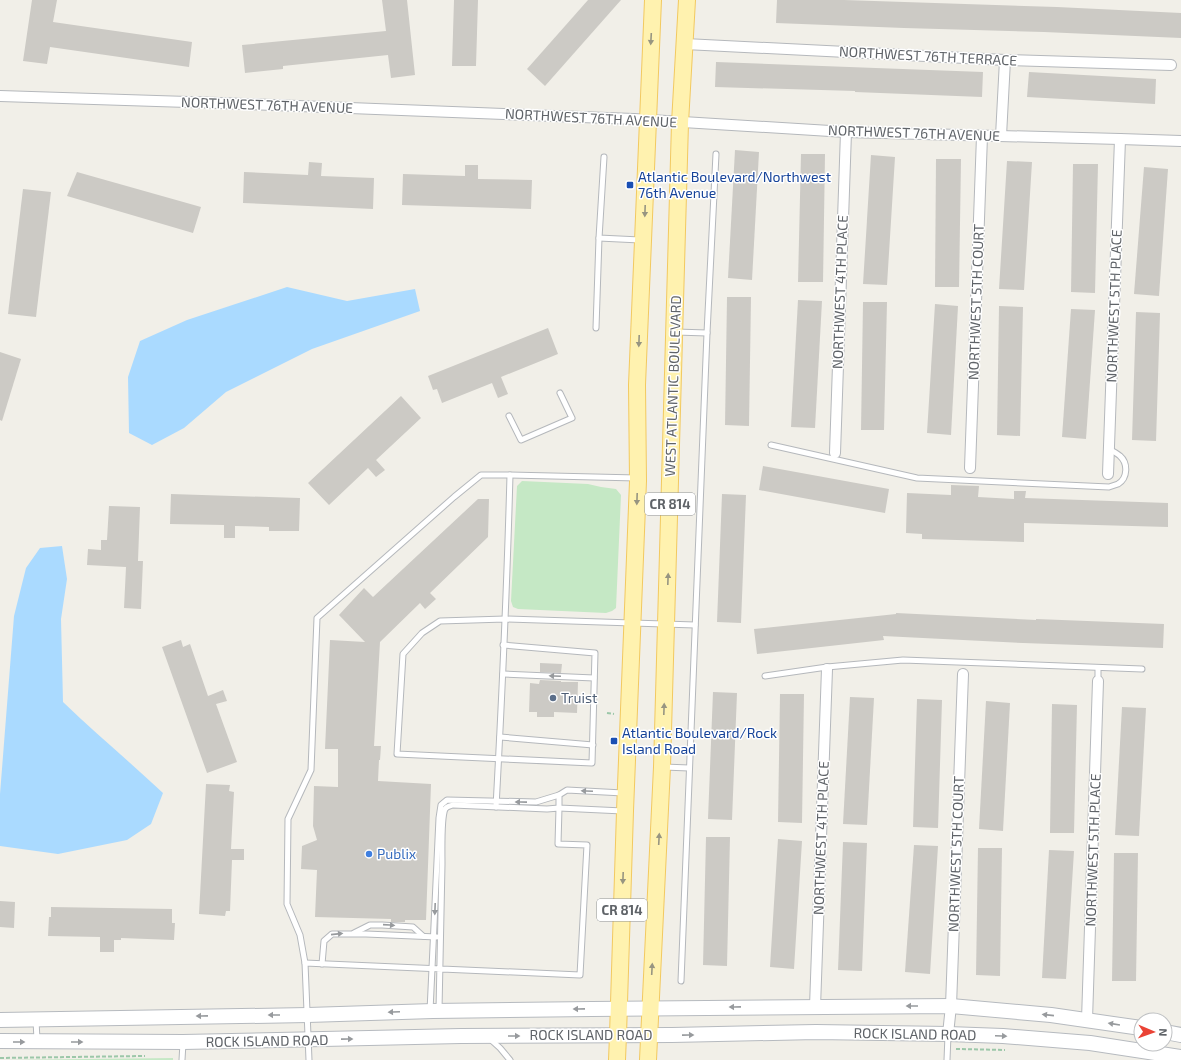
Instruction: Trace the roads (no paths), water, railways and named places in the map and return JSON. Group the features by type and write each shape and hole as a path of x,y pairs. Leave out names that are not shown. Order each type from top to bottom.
{"main road":[{"name":"CR 814","path":"617,1060 638,481 637,385 653,0"},
{"name":"WEST ATLANTIC BOULEVARD","path":"648,1060 662,767 680,123 687,0"},
{"name":"ROCK ISLAND ROAD","path":"0,1020 618,1008 951,1006 1015,1011 1133,1027"},
{"name":"ROCK ISLAND ROAD","path":"0,1042 183,1042 486,1036 816,1032 1003,1036 1090,1043 1181,1057"}],"street":[{"name":"NORTHWEST 76TH TERRACE","path":"685,44 1005,60 1171,65"},
{"path":"1001,136 1005,60"},
{"name":"NORTHWEST 76TH AVENUE","path":"0,96 648,120 846,132 1181,141"},
{"name":"NORTHWEST 4TH PLACE","path":"835,456 846,132"},
{"name":"NORTHWEST 5TH COURT","path":"970,468 982,136"},
{"name":"NORTHWEST 5TH PLACE","path":"1108,474 1120,139"},
{"name":"NORTHWEST 4TH PLACE","path":"815,1007 827,668"},
{"name":"NORTHWEST 5TH COURT","path":"948,1034 951,1006 963,674"},
{"name":"NORTHWEST 5TH PLACE","path":"1087,1020 1098,681"}],"lane":[{"path":"681,981 707,333 716,154"},
{"path":"596,328 604,157"},
{"path":"600,238 643,240"},
{"path":"674,332 707,333"},
{"path":"509,416 521,440 572,418 560,393"},
{"path":"771,445 835,456 917,478 1109,487 1122,480 1125,475 1126,468 1121,456 1109,449"},
{"path":"970,468 972,480"},
{"path":"309,1060 305,964 300,935 287,904 288,819 311,770 318,618 454,497 481,475 638,478"},
{"path":"496,807 503,674 510,475"},
{"path":"503,645 595,653 592,763 397,754 403,654 422,633 440,620 505,619 695,625"},
{"path":"765,676 903,660 1142,670"},
{"path":"963,674 964,662"},
{"path":"1098,668 1098,681"},
{"path":"503,674 594,678"},
{"path":"500,737 593,745"},
{"path":"662,767 689,768"},
{"path":"435,1011 438,818 441,805 447,800 536,802 559,795 567,790 626,793"},
{"path":"305,964 580,975 587,845 558,844 559,795"},
{"path":"435,1011 442,841 444,814 446,808 453,805 548,809 559,808 625,812"},
{"path":"354,934 370,925 382,924 413,927 422,936"},
{"path":"322,964 324,941 332,934 437,937"},
{"path":"36,1019 38,1042"},
{"path":"947,1060 948,1034"},
{"path":"486,1036 500,1048 510,1060"},
{"path":"182,1060 183,1042"}],"water":[{"path":"287,287 347,301 415,289 420,311 312,349 226,392 184,428 152,445 129,433 128,377 140,341 187,320"},
{"path":"62,546 67,579 61,619 63,702 163,793 151,824 127,840 58,854 0,846 0,794 14,616 26,568 40,548"}],"place":[{"name":"Atlantic Boulevard/Northwest 76th Avenue","path":"630,185"},
{"name":"Truist","path":"553,698"},
{"name":"Atlantic Boulevard/Rock Island Road","path":"614,741"},
{"name":"Publix","path":"369,854"}]}
